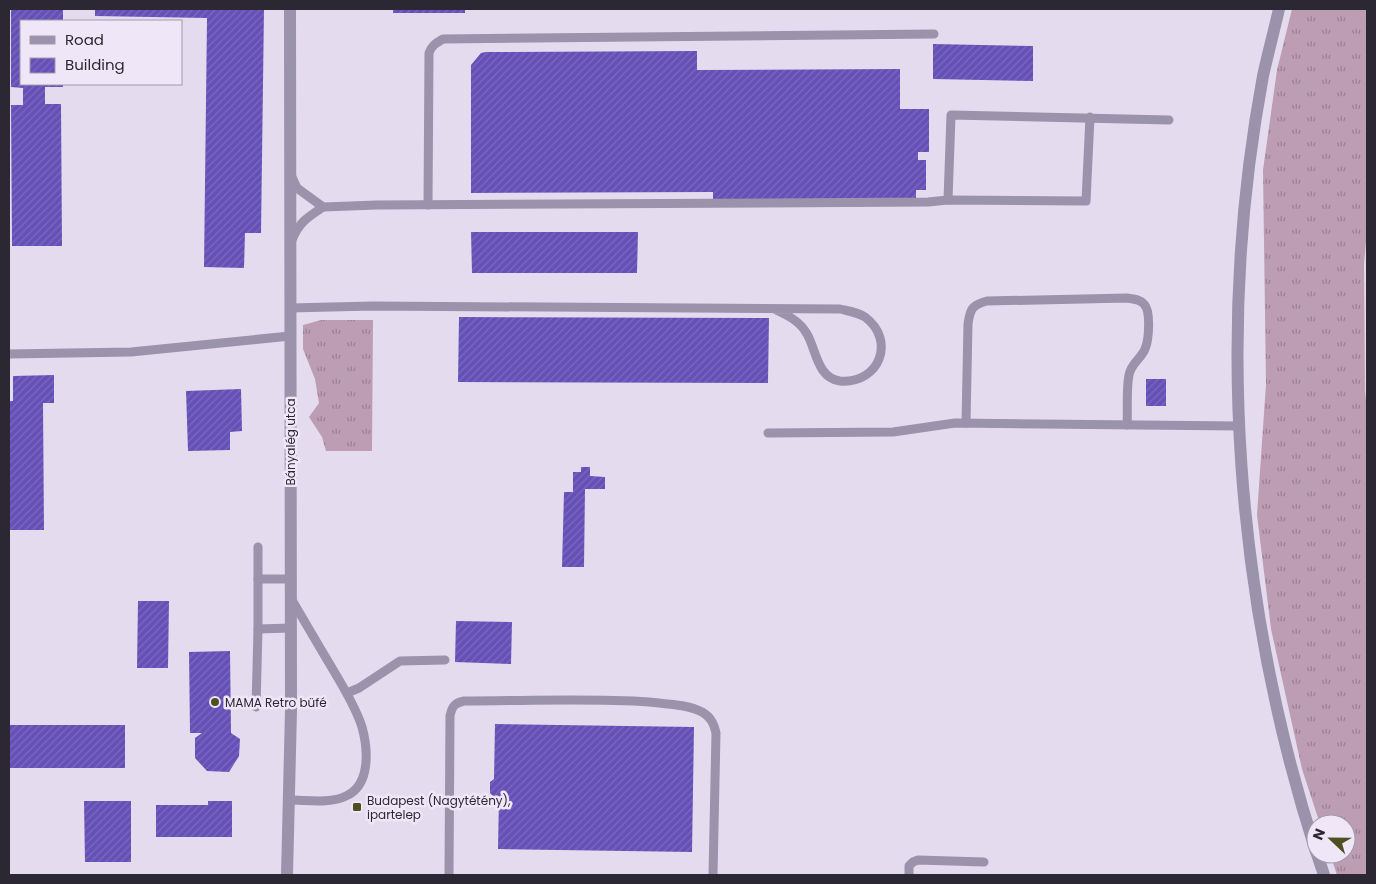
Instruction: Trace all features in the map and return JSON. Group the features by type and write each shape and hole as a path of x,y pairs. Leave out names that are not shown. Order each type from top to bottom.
{"street":[{"name":"Bányalég utca","path":"286,875 291,628 290,9"},
{"path":"1280,9 1263,75 1246,195 1237,314 1238,426 1249,542 1262,643 1283,736 1306,818"}],"lane":[{"path":"428,205 429,53 431,47 443,40 934,34"},
{"path":"948,200 951,115 1169,120"},
{"path":"290,243 298,226 310,215 324,207 918,202 948,200 1086,201 1090,117"},
{"path":"290,173 297,188 324,207"},
{"path":"966,423 968,324 970,313 976,304 987,301 1126,298 1138,300 1145,304 1148,312 1146,347 1133,363 1129,374 1127,425"},
{"path":"290,308 383,306 840,309 856,312 875,328 880,339 882,351 879,362 873,370 861,378 839,381 829,377 821,368 808,334 799,323 774,309"},
{"path":"9,354 131,352 290,336"},
{"path":"768,433 893,432 955,423 1238,426"},
{"path":"256,707 258,547"},
{"path":"258,580 291,579"},
{"path":"289,800 333,800 347,796 363,778 366,771 366,754 362,727 347,693 291,599"},
{"path":"258,629 291,628"},
{"path":"347,693 359,688 400,661 445,660"},
{"path":"450,875 451,708 456,703 464,700 504,700 626,701 665,704 700,711 709,717 714,724 716,734 713,875"},
{"path":"909,875 909,866 918,860 984,862"}],"green space":[{"path":"1292,9 1367,9 1367,231 1364,264 1365,391 1367,410 1367,875 1337,875 1333,864 1356,864 1356,814 1317,814 1302,769 1271,629 1257,515 1266,384 1263,170 1277,70"},
{"path":"321,320 373,320 372,451 326,451 322,437 309,417 319,403 315,379 303,349 303,325"}],"building":[{"path":"11,9 63,9 63,20 20,20 20,85 63,85 63,87 45,87 45,104 61,104 62,246 12,246 11,105 23,105 23,88 11,87"},
{"path":"95,9 264,9 261,233 245,233 244,268 204,267 207,18 95,16"},
{"path":"393,9 465,9 465,13 393,13"},
{"path":"933,44 1033,46 1033,81 933,79"},
{"path":"697,51 697,70 900,69 900,109 929,109 929,152 918,152 918,160 926,160 926,190 916,190 916,199 713,200 713,192 471,193 471,65 481,53"},
{"path":"471,232 638,232 637,273 472,273"},
{"path":"459,317 769,318 768,383 458,382"},
{"path":"54,375 54,403 43,403 44,530 9,530 9,401 13,401 13,376"},
{"path":"1146,379 1166,379 1166,406 1146,406"},
{"path":"241,389 242,431 230,432 230,450 188,451 186,391"},
{"path":"581,467 590,467 590,476 605,477 605,489 585,489 584,567 562,567 564,492 573,492 573,472 581,472"},
{"path":"138,601 169,601 168,668 137,668"},
{"path":"456,621 512,622 511,664 455,662"},
{"path":"230,651 231,733 240,739 239,756 229,772 207,771 195,758 195,738 202,733 190,733 189,652"},
{"path":"495,724 694,727 692,852 498,849 499,798 495,798 490,793 490,782 494,779"},
{"path":"9,725 125,725 125,768 9,768"},
{"path":"84,801 131,801 131,862 85,862"},
{"path":"208,801 232,801 232,837 156,837 156,805 208,805"}],"place":[{"name":"MAMA Retro büfé","path":"215,702"},
{"name":"Budapest (Nagytétény), ipartelep","path":"357,807"}]}
